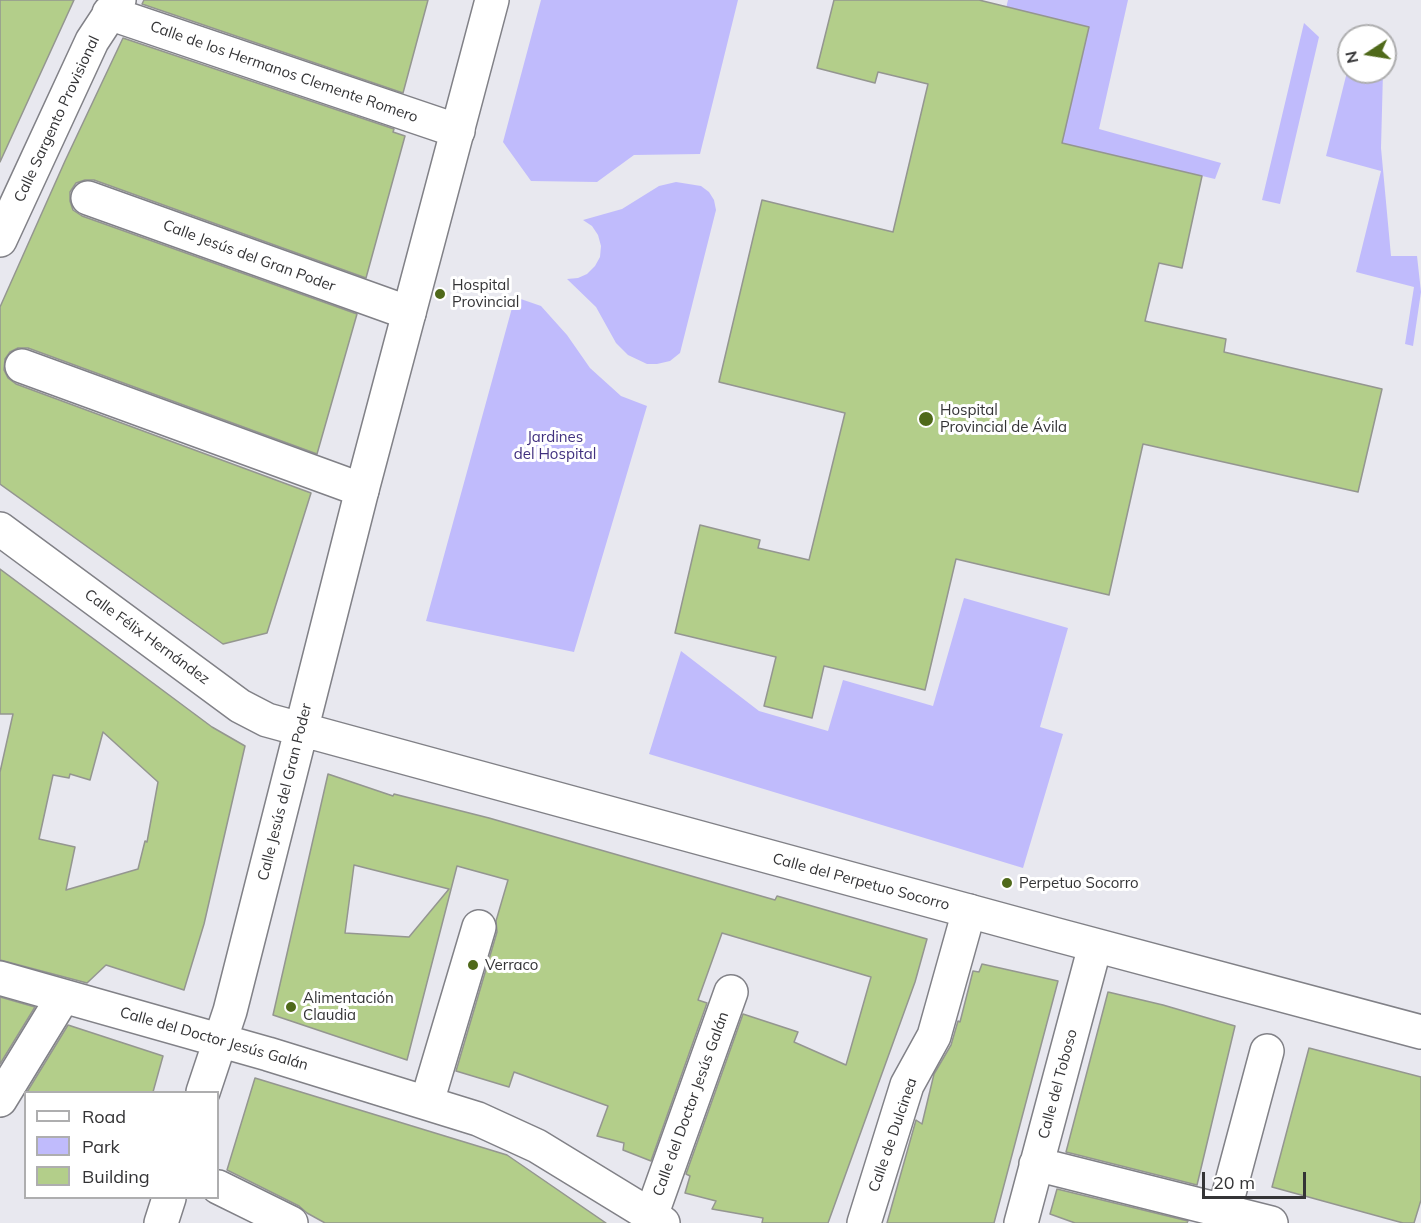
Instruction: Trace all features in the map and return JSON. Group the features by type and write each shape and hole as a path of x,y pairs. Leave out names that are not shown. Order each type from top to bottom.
{"street":[{"name":"Calle Jesús del Gran Poder","path":"203,1091 221,1041 362,490 492,0"},
{"name":"Calle de los Hermanos Clemente Romero","path":"114,7 458,131"},
{"name":"Calle Sargento Provisional","path":"0,240 92,41 114,7"},
{"name":"Calle Jesús del Gran Poder","path":"88,198 409,313"},
{"path":"22,366 362,490"},
{"name":"Calle Félix Hernández","path":"0,529 240,706 267,720 302,729"},
{"name":"Calle del Perpetuo Socorro","path":"302,729 1095,946 1421,1032"},
{"name":"Calle de Dulcinea","path":"864,1223 907,1084 934,1036 969,911"},
{"path":"427,1102 479,927"},
{"name":"Calle del Toboso","path":"1021,1223 1095,946"},
{"name":"Calle del Doctor Jesús Galán","path":"0,978 221,1041 478,1119 537,1146 657,1219 731,992"},
{"path":"0,1101 63,997"},
{"path":"1223,1217 1267,1051"},
{"path":"1036,1164 1223,1217 1270,1223"},
{"path":"219,1187 291,1223"},
{"path":"161,1223 168,1199"}],"green space":[{"path":"541,0 738,0 700,154 634,155 597,182 531,181 503,142"},
{"path":"1008,0 1128,0 1099,129 1221,163 1215,179 1062,143 1089,27 1031,13 1023,47 998,41"},
{"path":"1304,23 1319,37 1280,204 1262,200"},
{"path":"1344,84 1383,84 1381,148 1391,256 1417,256 1421,292 1413,346 1405,344 1414,287 1356,272 1381,171 1326,156"},
{"path":"676,182 701,186 714,200 716,210 680,353 670,361 647,364 628,355 616,343 596,307 567,279 587,274 600,257 601,246 598,235 592,226 583,220 622,209 659,186"},
{"name":"Jardines del Hospital","path":"515,297 541,306 567,335 590,368 621,396 647,406 574,652 426,621"},
{"path":"964,598 1068,628 1040,727 1063,734 1023,868 649,754 681,651 759,711 828,731 843,680 933,706"}],"building":[{"path":"0,0 74,0 0,162"},
{"path":"144,0 428,0 403,93 142,4"},
{"path":"834,0 979,0 1089,27 1062,143 1202,176 1182,268 1159,263 1145,321 1226,339 1224,352 1382,389 1358,492 1143,444 1109,595 956,559 925,690 824,666 812,718 764,706 776,657 675,633 700,525 760,540 758,548 809,560 845,413 719,382 762,200 893,232 928,84 878,72 875,83 817,68"},
{"path":"123,38 394,129 393,132 405,136 366,278 94,180 76,183 70,192 73,210 82,216 357,314 317,454 28,348 18,348 10,352 5,359 4,370 8,378 16,384 311,493 267,633 223,644 0,484 0,307"},
{"path":"0,569 212,727 245,746 204,924 184,990 106,965 87,983 0,960 0,772 13,714 0,714","holes":["103,732 158,782 147,842 145,841 138,869 66,890 75,847 39,839 53,775 69,778 70,774 90,780"]},
{"path":"328,774 393,796 394,794 489,818 775,900 777,896 927,939 915,982 828,1223 762,1223 763,1218 712,1209 716,1201 685,1193 690,1176 686,1174 743,1014 798,1032 794,1042 846,1065 871,977 722,933 698,1000 707,1003 651,1161 623,1150 624,1143 597,1136 608,1106 514,1072 509,1087 456,1071 497,932 496,921 508,880 457,866 407,1060 273,1015","holes":["354,865 449,889 409,937 345,933"]},
{"path":"982,964 1058,981 994,1223 887,1223 916,1120 922,1124 934,1074 951,1045 958,1021 960,1022 973,971 979,972"},
{"path":"1108,992 1235,1026 1197,1185 1066,1152"},
{"path":"0,997 35,1007 0,1064"},
{"path":"68,1025 163,1056 153,1091 28,1091"},
{"path":"1309,1048 1421,1077 1421,1200 1414,1223 1403,1223 1272,1187"},
{"path":"255,1078 507,1155 606,1223 325,1223 299,1206 227,1170"},
{"path":"1057,1189 1188,1221 1187,1223 1075,1223 1050,1214"}],"place":[{"name":"Hospital Provincial","path":"440,294"},
{"name":"Hospital Provincial de Ávila","path":"926,419"},
{"name":"Perpetuo Socorro","path":"1007,883"},
{"name":"Verraco","path":"473,965"},
{"name":"Alimentación Claudia","path":"291,1007"}]}
